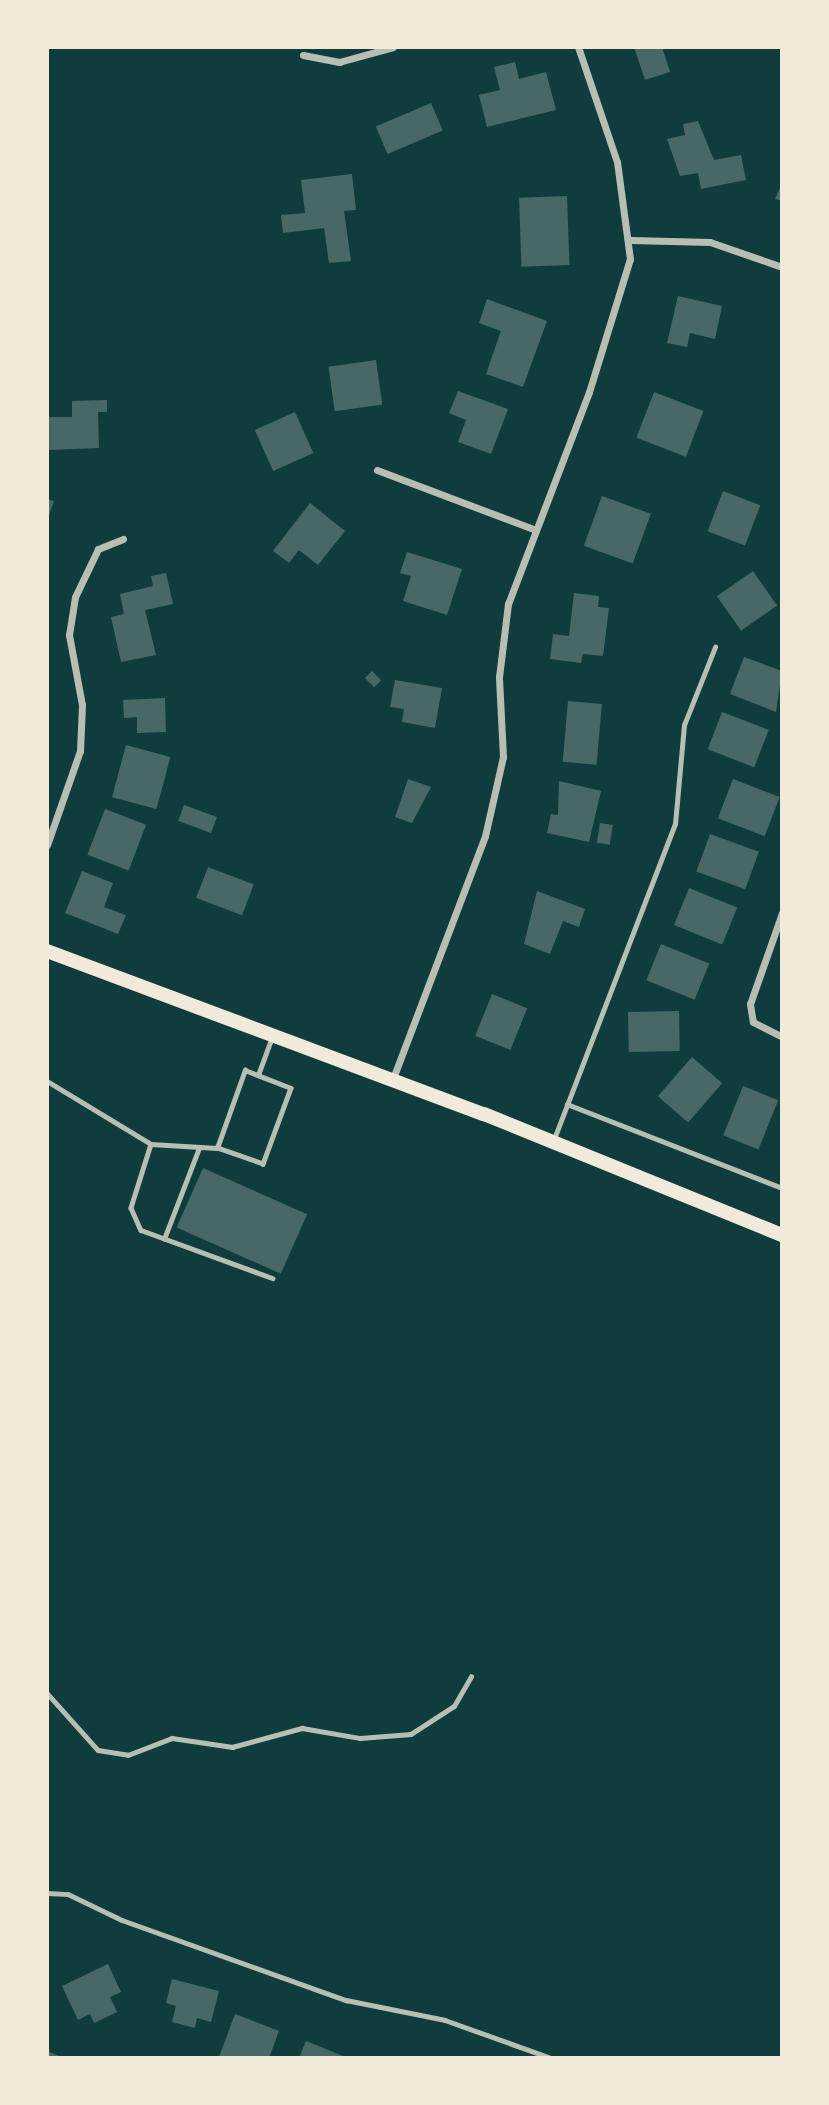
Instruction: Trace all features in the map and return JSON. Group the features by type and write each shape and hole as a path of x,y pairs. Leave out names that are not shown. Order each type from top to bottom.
{"main road":[{"path":"47,951 553,1142 782,1235"}],"street":[{"path":"303,55 340,62 393,47"},
{"path":"391,1082 485,836 503,757 499,677 509,604 618,307 631,240 617,162 578,47"},
{"path":"631,240 710,242 782,267"},
{"path":"377,470 536,530"},
{"path":"47,845 80,751 82,705 69,635 75,597 88,561 122,539"},
{"path":"782,913 750,1004 753,1022 782,1037"}],"lane":[{"path":"553,1142 675,824 684,725 715,647"},
{"path":"258,1075 272,1036"},
{"path":"47,1081 151,1144 217,1148 263,1164 291,1088 245,1070 217,1148"},
{"path":"567,1104 782,1188"},
{"path":"151,1144 131,1208 141,1230 272,1278"},
{"path":"164,1238 199,1148"},
{"path":"47,1693 98,1750 128,1755 172,1738 232,1747 302,1728 360,1738 411,1734 454,1706 471,1676"},
{"path":"47,1893 68,1894 122,1920 346,2000 445,2020 551,2058"}],"building":[{"path":"634,47 662,47 670,72 645,80"},
{"path":"515,62 519,79 546,72 556,110 487,127 479,95 500,90 494,67"},
{"path":"431,103 443,131 387,154 376,126"},
{"path":"698,121 714,160 741,155 746,180 701,189 698,173 680,176 667,139 685,135 683,124"},
{"path":"352,174 356,210 344,211 351,261 329,263 324,228 283,233 281,215 305,213 301,180"},
{"path":"782,183 782,201 775,199"},
{"path":"567,196 569,265 521,267 519,198"},
{"path":"678,296 722,306 715,339 690,333 687,347 667,343"},
{"path":"487,299 547,321 523,387 486,374 501,331 479,323"},
{"path":"376,360 382,405 335,411 328,367"},
{"path":"458,391 508,409 491,454 458,442 466,420 449,413"},
{"path":"654,392 703,411 686,457 636,438"},
{"path":"107,400 107,412 98,412 99,448 47,450 47,417 72,417 72,401"},
{"path":"295,412 313,453 273,471 255,430"},
{"path":"723,491 760,505 745,545 708,531"},
{"path":"602,496 651,514 633,564 584,546"},
{"path":"47,499 54,501 48,518 47,518"},
{"path":"310,503 345,531 318,565 299,550 289,563 273,551"},
{"path":"407,552 462,569 447,615 403,601 411,576 400,573"},
{"path":"753,571 777,605 741,631 717,596"},
{"path":"166,573 173,604 145,610 156,655 121,662 111,617 124,614 120,594 153,586 151,576"},
{"path":"574,593 599,596 598,607 609,608 603,656 583,654 581,663 550,659 553,634 569,636"},
{"path":"744,657 782,671 776,712 730,694"},
{"path":"372,671 381,680 374,687 365,678"},
{"path":"395,680 442,688 435,728 402,722 404,709 390,707"},
{"path":"165,698 166,732 137,733 137,717 124,718 123,700"},
{"path":"568,701 602,704 597,765 563,762"},
{"path":"722,712 769,730 754,767 708,749"},
{"path":"126,745 170,757 156,809 112,797"},
{"path":"408,779 431,787 412,823 395,817"},
{"path":"733,779 780,797 765,836 718,818"},
{"path":"559,781 601,791 589,842 547,833 551,814 558,815"},
{"path":"184,805 217,817 211,833 178,821"},
{"path":"105,809 146,825 129,871 87,855"},
{"path":"600,823 613,825 610,845 597,843"},
{"path":"710,834 759,852 745,889 696,872"},
{"path":"208,867 254,885 242,915 196,898"},
{"path":"82,871 113,883 104,907 126,915 118,934 65,913"},
{"path":"689,888 737,907 722,945 674,925"},
{"path":"537,891 585,909 579,927 563,921 550,954 524,944"},
{"path":"661,944 709,963 695,1000 646,980"},
{"path":"492,994 527,1008 510,1050 475,1036"},
{"path":"679,1011 680,1051 629,1052 628,1012"},
{"path":"692,1057 722,1083 688,1122 658,1096"},
{"path":"743,1086 778,1100 758,1149 723,1135"},
{"path":"203,1168 307,1214 281,1274 177,1227"},
{"path":"108,1964 121,1992 110,1997 117,2012 94,2023 90,2014 78,2020 62,1986"},
{"path":"172,1979 219,1991 211,2022 197,2018 195,2028 172,2022 176,2006 166,2003"},
{"path":"235,2014 279,2031 269,2058 219,2057"},
{"path":"306,2041 348,2058 299,2058"},
{"path":"47,2051 64,2058 47,2058"}]}
